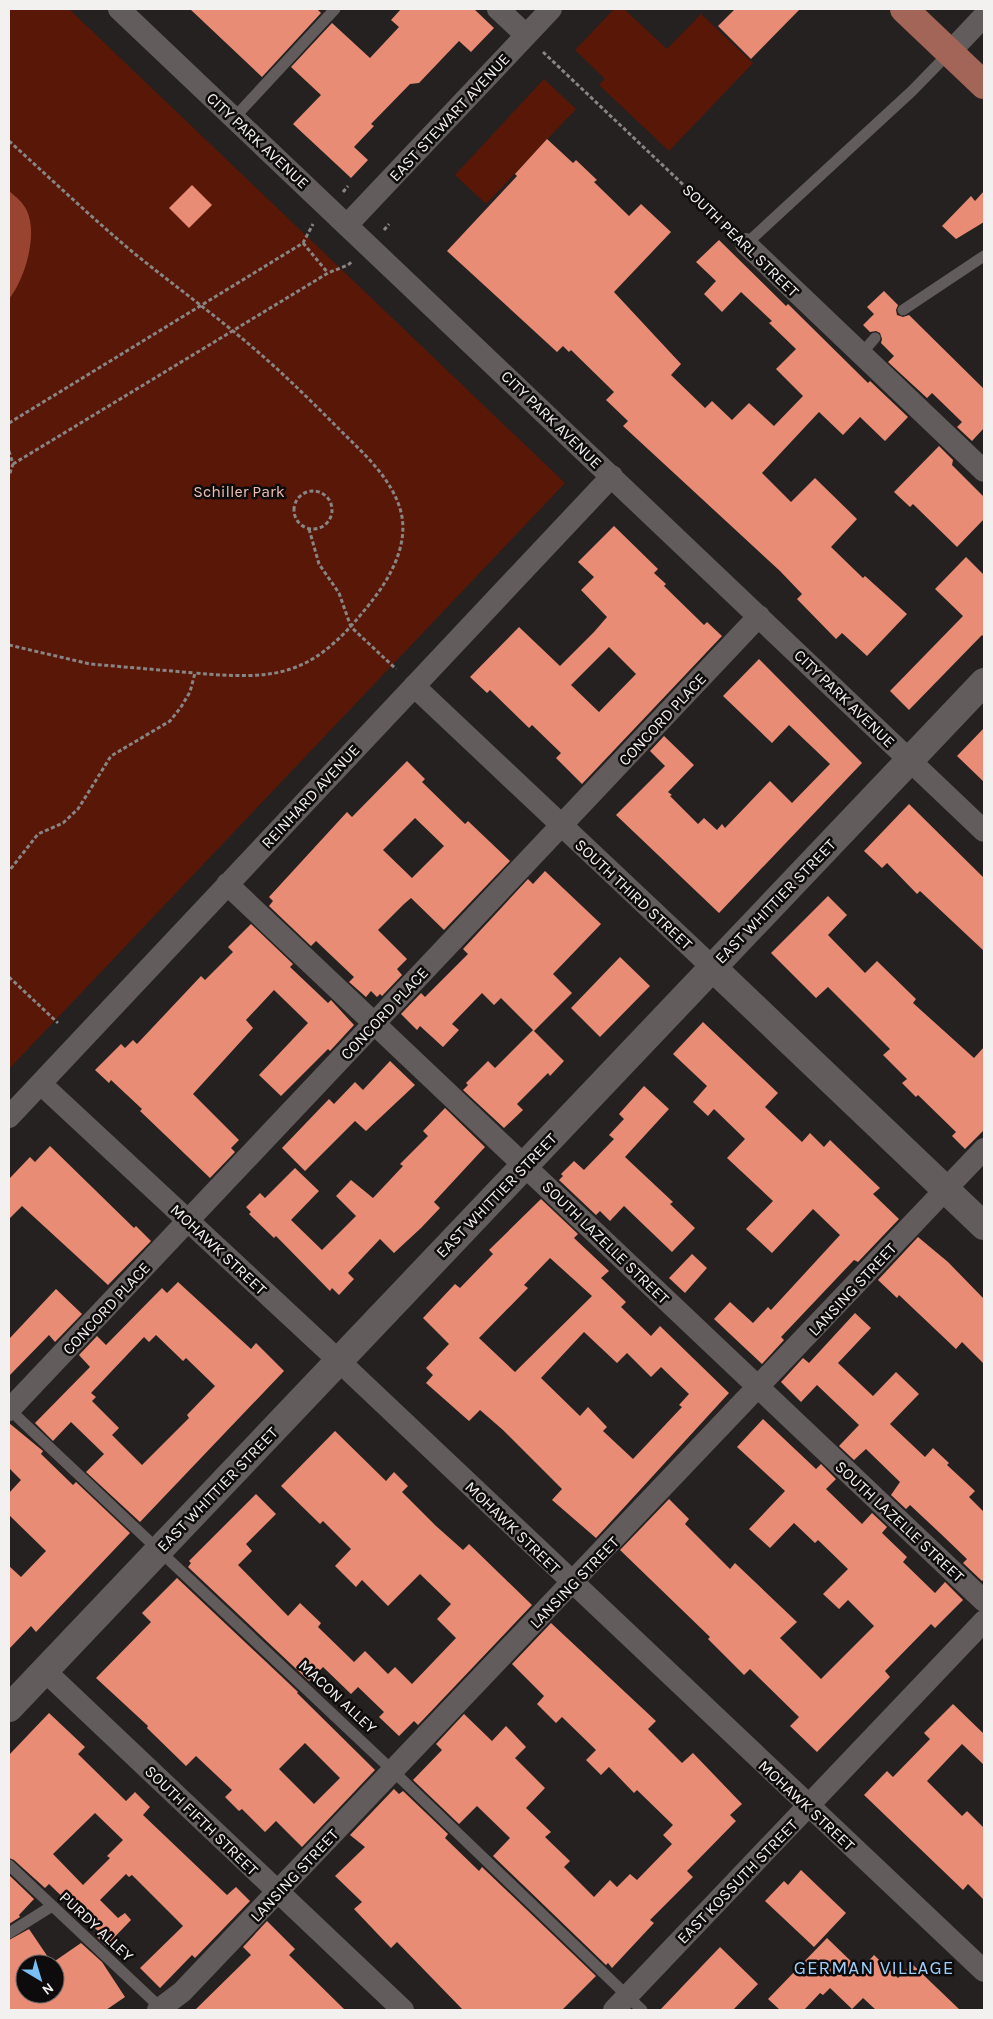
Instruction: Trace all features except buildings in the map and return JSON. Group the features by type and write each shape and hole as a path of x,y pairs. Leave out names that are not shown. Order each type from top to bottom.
{"main road":[{"path":"904,9 984,85"}],"street":[{"name":"CITY PARK AVENUE","path":"119,9 329,206 984,830"},
{"path":"498,9 526,35"},
{"name":"EAST STEWART AVENUE","path":"348,225 551,9"},
{"path":"950,52 984,16"},
{"name":"SOUTH PEARL STREET","path":"746,244 868,346 984,471"},
{"name":"REINHARD AVENUE","path":"9,1117 612,476"},
{"name":"CONCORD PLACE","path":"9,1409 759,616"},
{"name":"EAST WHITTIER STREET","path":"9,1708 984,682"},
{"name":"SOUTH THIRD STREET","path":"414,686 984,1226"},
{"name":"SOUTH LAZELLE STREET","path":"227,884 984,1601"},
{"name":"MOHAWK STREET","path":"41,1084 339,1361 572,1584 984,1972"},
{"name":"LANSING STREET","path":"161,2010 182,1992 278,1892 759,1388 984,1149"},
{"name":"EAST KOSSUTH STREET","path":"628,2006 808,1806 984,1622"},
{"name":"SOUTH FIFTH STREET","path":"45,1671 403,2010"}],"lane":[{"path":"234,118 335,9"},
{"path":"746,244 912,91 950,52"},
{"path":"903,310 984,256"},
{"name":"MACON ALLEY","path":"9,1409 393,1770 628,2006"},
{"name":"PURDY ALLEY","path":"9,1865 161,2010"},
{"path":"9,1933 52,1906"}],"path":[{"name":"SOUTH PEARL STREET","path":"526,35 746,244"},
{"path":"9,141 128,247 286,376 352,441 371,462 395,494 401,515 402,533 396,563 378,594 351,627 327,651 298,666 269,676 239,677 90,664 9,645"},
{"path":"9,423 303,243 309,228 348,186"},
{"path":"13,464 328,273 348,265 389,224"},
{"path":"303,243 328,273"},
{"path":"9,451 13,464 9,476"},
{"path":"309,529 317,529 326,524 332,511 326,496 313,491 300,496 294,507 296,520 309,529 319,564 339,592 351,627 396,670"},
{"path":"9,871 38,834 63,823 78,809 111,756 170,721 182,707 190,692 195,673"},
{"path":"9,977 58,1022"}],"green space":[{"name":"Schiller Park","path":"9,9 69,9 565,483 9,1069"},
{"path":"614,9 624,9 667,49 701,14 753,63 669,151 599,85 605,79 575,50"},
{"path":"544,79 576,109 486,204 455,175"}],"shaded area":[{"path":"9,191 27,211 31,232 25,269 9,299"}],"district":[{"name":"GERMAN VILLAGE","path":"874,1967"}]}
